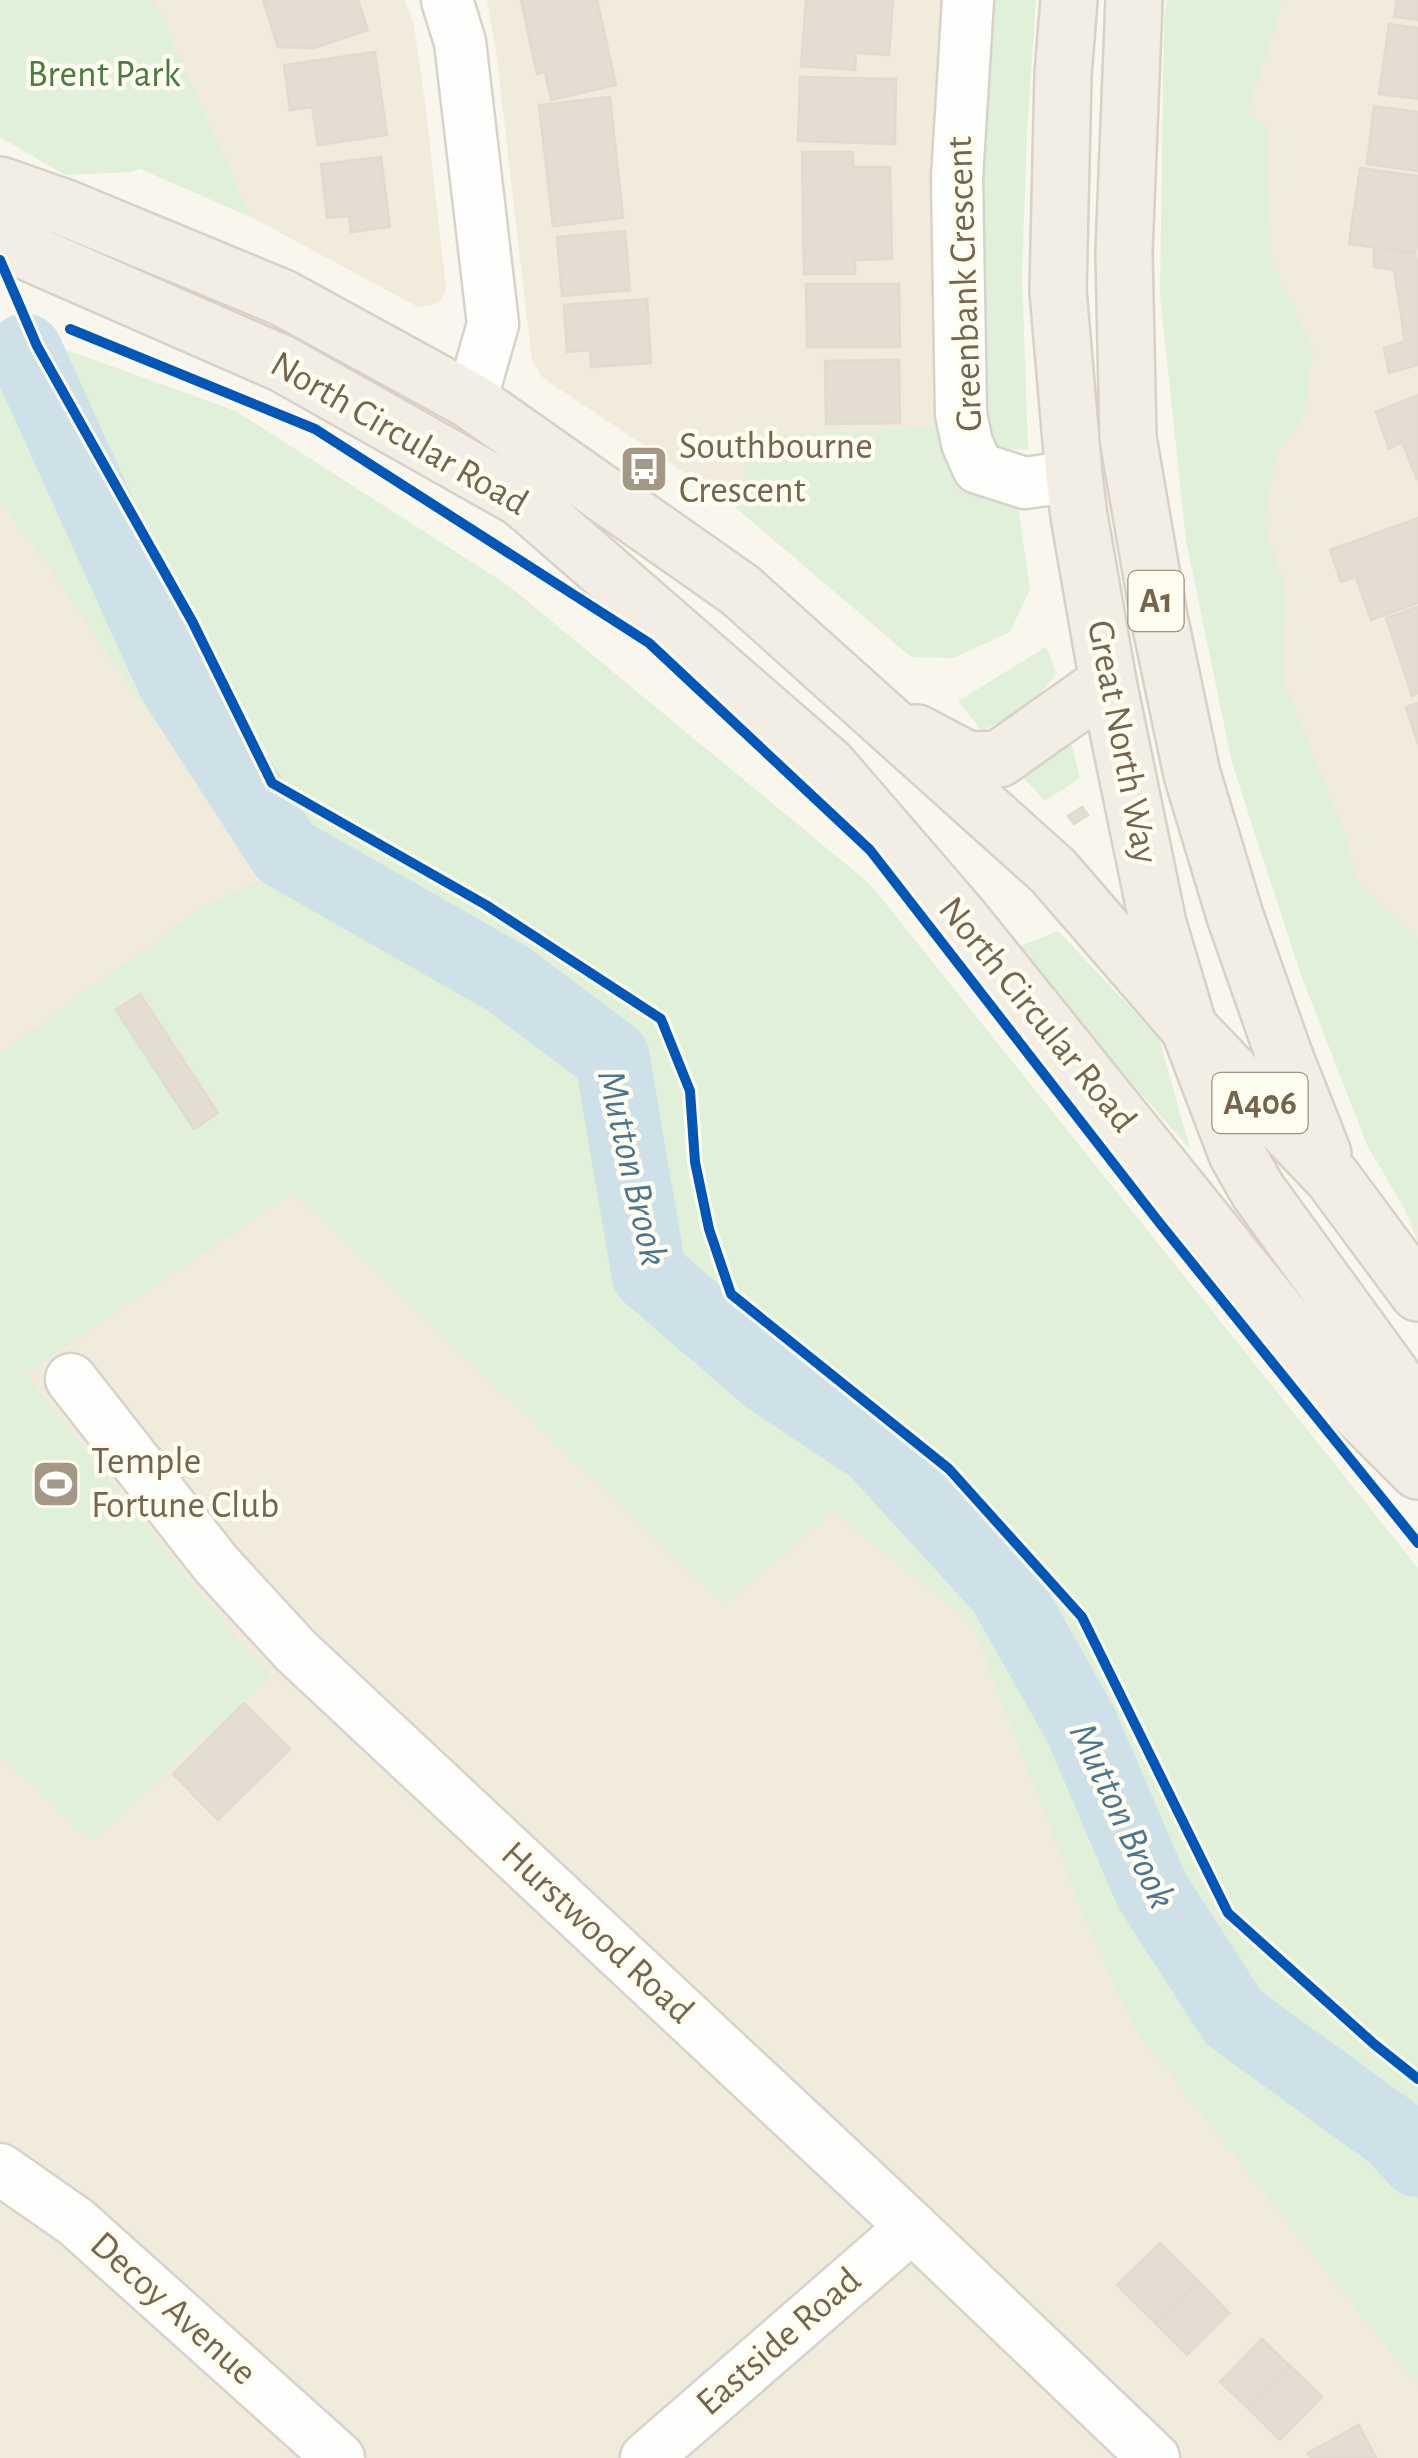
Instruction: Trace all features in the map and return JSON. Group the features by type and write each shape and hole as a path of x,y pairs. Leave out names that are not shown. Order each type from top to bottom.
{"highway":[{"name":"Great North Way","path":"1069,0 1063,75 1058,291 1074,476 1108,682 1158,924 1189,1028 1236,1154 1258,1191 1392,1374 1418,1416"},
{"name":"Great North Way","path":"1134,0 1124,252 1131,456 1192,774 1235,916 1332,1177"},
{"name":"North Circular Road","path":"0,185 283,298 471,402 740,590 1052,871 1189,1028 1332,1177 1418,1293"},
{"name":"North Circular Road","path":"0,240 282,364 522,499 829,766 960,918 1352,1405 1418,1470"},
{"name":"A1","path":"866,705 968,760 1000,759 1108,682"}],"street":[{"path":"447,0 460,42 492,324 471,402"},
{"name":"Greenbank Crescent","path":"968,0 957,178 961,414 967,443 978,468 1025,483 1074,476"},
{"name":"Hurstwood Road","path":"71,1380 216,1564 296,1651 912,2226 1154,2458"},
{"name":"Decoy Avenue","path":"0,2169 76,2222 339,2458"},
{"name":"Eastside Road","path":"646,2458 912,2226"}],"shaded area":[{"path":"154,0 405,0 414,26 425,102 446,289 442,298 435,304 418,307 251,217"},
{"path":"487,0 941,0 932,147 934,297 944,428 743,435 744,478 729,502 543,378 532,361"},
{"path":"1191,0 1418,0 1418,1244 1296,915"},
{"path":"0,498 265,881 204,906 0,1053"},
{"path":"293,1192 722,1603 833,1512 971,1622 1087,1925 1135,2030 1418,2387 1418,2458 0,2458 0,1755 92,1842 271,1676 200,1594 24,1374"}],"green space":[{"name":"Brent Park","path":"0,0 154,0 251,217 140,169 65,175 0,137"},
{"path":"986,0 1036,0 1022,275 1028,450 997,449 973,408"},
{"path":"1167,0 1281,0 1246,114 1266,125 1271,261 1313,348 1304,415 1276,454 1264,524 1285,588 1283,681 1347,841 1357,883 1417,938 1418,1232 1367,1145 1301,975 1232,763 1186,540 1160,295"},
{"path":"0,326 236,411 509,586 870,884 1418,1568 1418,2387 1135,2030 1087,1925 971,1622 833,1512 723,1604 293,1192 25,1374 200,1594 271,1676 92,1842 0,1755 0,1053 204,906 264,880 0,498"},
{"path":"944,428 1017,501 1030,589 1010,632 954,658 911,657 729,502 744,478 743,435"},
{"path":"1046,647 1057,674 1027,708 982,731 958,701"},
{"path":"1068,731 1080,778 1045,801 1017,771"},
{"path":"1058,931 1159,1038 1190,1149 1013,949"}],"building":[{"path":"263,0 358,0 368,30 314,48 278,47"},
{"path":"521,0 597,0 616,85 551,100 545,72 537,74"},
{"path":"806,0 893,0 889,55 856,53 855,70 801,66"},
{"path":"1397,0 1418,0 1418,20 1394,17"},
{"path":"1389,24 1418,28 1418,99 1379,94"},
{"path":"375,52 387,135 318,145 312,107 290,110 284,65"},
{"path":"800,77 896,79 895,144 798,141"},
{"path":"610,97 623,218 553,226 539,105"},
{"path":"1374,106 1418,112 1418,171 1367,164"},
{"path":"802,152 853,152 853,167 890,167 892,259 855,260 855,274 804,274"},
{"path":"381,157 390,227 351,232 349,216 327,218 321,164"},
{"path":"1360,168 1418,176 1415,253 1349,244"},
{"path":"625,231 630,290 562,296 557,237"},
{"path":"1374,247 1415,253 1418,264 1418,365 1389,373 1384,348 1405,341 1394,270 1374,267"},
{"path":"806,284 899,284 900,347 807,347"},
{"path":"647,299 651,363 591,367 590,350 567,352 564,305"},
{"path":"899,360 900,423 826,424 825,361"},
{"path":"1418,395 1417,479 1402,442 1389,449 1376,412"},
{"path":"1418,518 1418,603 1371,620 1356,577 1341,582 1330,550"},
{"path":"1418,607 1418,693 1412,696 1386,618"},
{"path":"1418,703 1418,744 1406,707"},
{"path":"1082,807 1088,815 1074,824 1068,816"},
{"path":"140,994 218,1113 194,1129 116,1010"},
{"path":"244,1703 290,1749 218,1820 173,1774"},
{"path":"1160,2243 1198,2281 1155,2323 1117,2285"},
{"path":"1198,2281 1229,2313 1187,2355 1155,2323"},
{"path":"1262,2339 1289,2365 1247,2407 1220,2382"},
{"path":"1289,2365 1322,2397 1280,2440 1247,2407"},
{"path":"1359,2425 1376,2458 1311,2458 1308,2453"}],"waterway":[{"name":"Mutton Brook","path":"25,351 174,680 285,852 508,979 612,1057 649,1274 770,1378 875,1448 1004,1589 1081,1725 1152,1891 1234,2018 1394,2134 1418,2160"}],"cycle path":[{"path":"0,260 37,346 192,621 272,783 486,905 661,1019 690,1091 695,1162 709,1229 731,1294 949,1469 1082,1617 1228,1913 1418,2079"},
{"path":"70,329 315,429 649,643 870,850 1158,1221 1418,1543"}],"place":[{"name":"Southbourne Crescent","path":"644,469"},
{"name":"Temple Fortune Club","path":"56,1484"}]}
